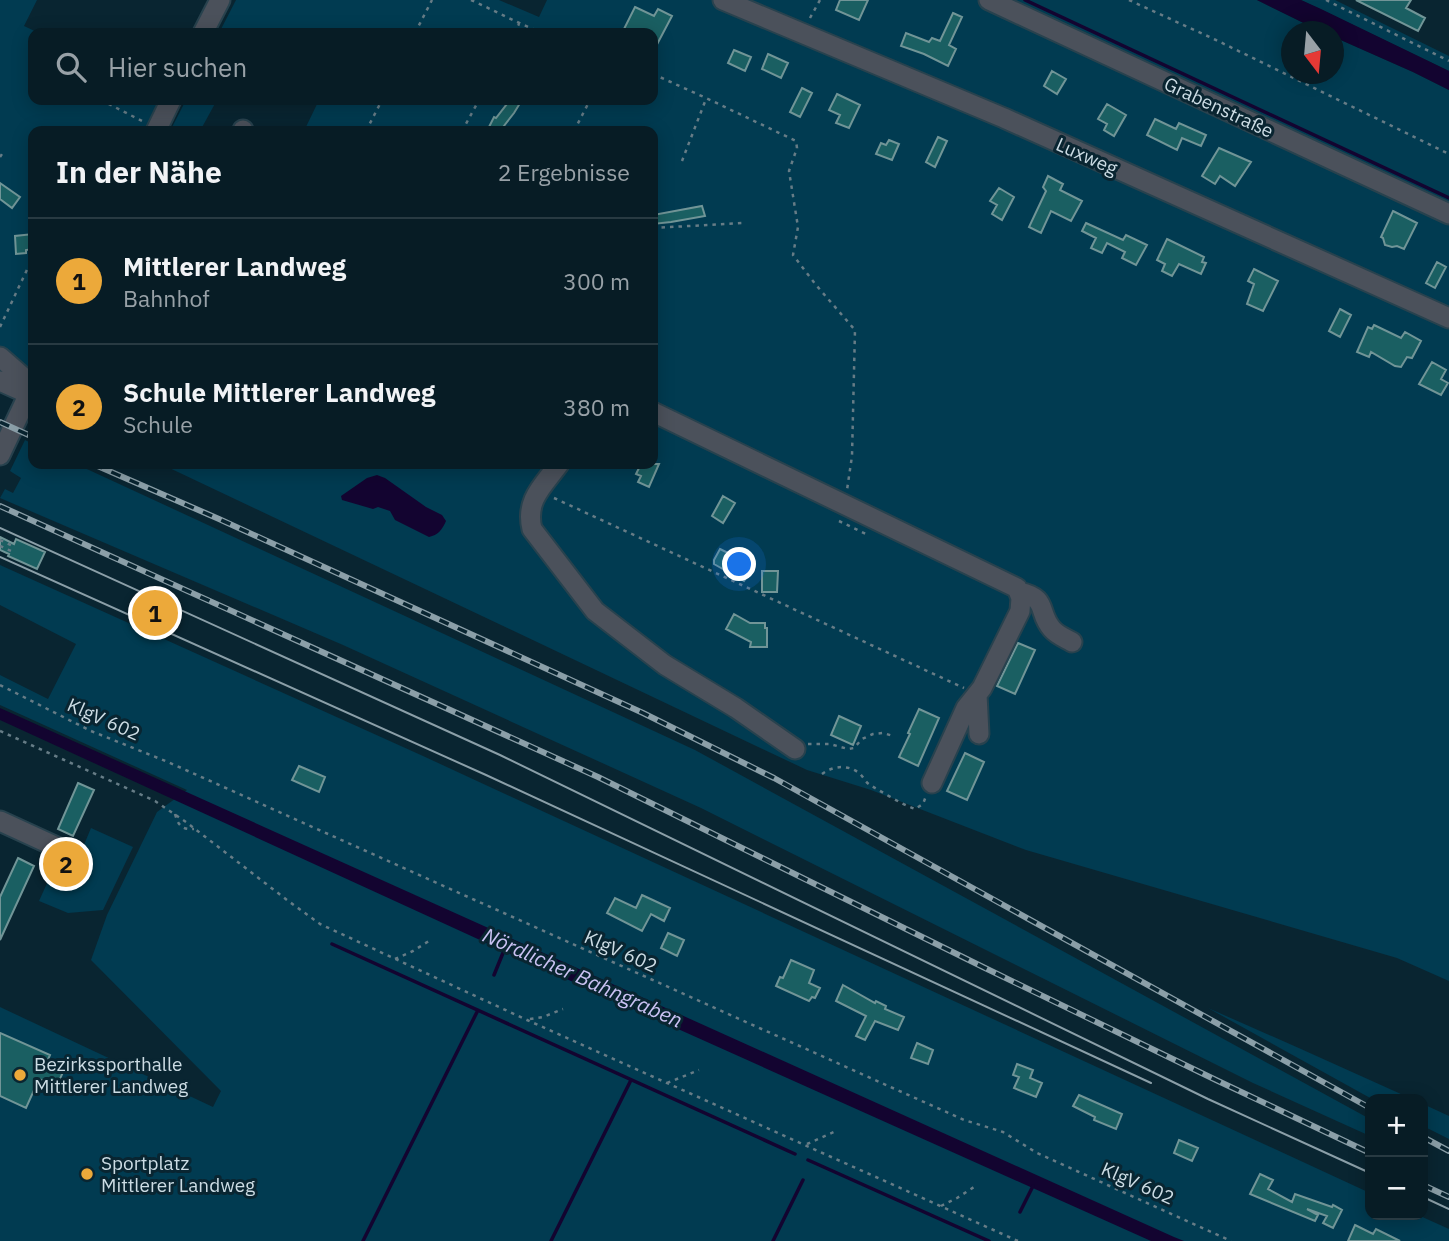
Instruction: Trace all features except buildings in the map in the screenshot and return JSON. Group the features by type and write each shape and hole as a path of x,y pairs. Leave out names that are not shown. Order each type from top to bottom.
{"street":[{"path":"206,28 220,0"},
{"name":"Luxweg","path":"723,0 1004,118 1449,318"},
{"name":"Grabenstraße","path":"989,0 1449,214"},
{"path":"159,126 169,105"},
{"path":"0,357 28,385"},
{"path":"0,381 28,389"},
{"path":"0,455 28,396"},
{"path":"658,414 1017,588 1021,598 1020,611 982,688 966,708 932,783"},
{"path":"555,469 531,503 529,515 532,529 595,611 665,665 736,708 795,749"},
{"path":"1019,592 1039,601 1051,628 1072,642"},
{"path":"977,694 979,734"},
{"path":"0,821 74,855"}],"path":[{"path":"418,28 432,0"},
{"path":"471,0 529,28"},
{"path":"802,34 820,0"},
{"path":"1129,0 1449,154"},
{"path":"1325,0 1449,61"},
{"path":"517,28 519,24"},
{"path":"658,76 796,141 797,148 789,171 798,227 793,255 855,330 852,456 845,505"},
{"path":"682,161 706,98"},
{"path":"110,105 150,126"},
{"path":"369,126 379,105"},
{"path":"465,126 476,105"},
{"path":"577,126 587,105"},
{"path":"658,228 743,223"},
{"path":"0,327 28,268"},
{"path":"539,492 977,694"},
{"path":"0,540 13,546"},
{"path":"0,546 11,551"},
{"name":"KlgV 602","path":"0,685 91,731 168,762 938,1109 1003,1132 1037,1153 1231,1241"},
{"path":"0,731 155,801 320,924 1018,1241"},
{"path":"795,749 817,743 848,749 854,748 862,739 873,734 893,736"},
{"path":"822,774 830,768 846,766 859,773 867,783 915,809 923,804 932,783"},
{"path":"175,814 180,827 195,829"},
{"path":"395,959 429,941"},
{"path":"527,1020 563,1009"},
{"path":"667,1083 699,1070"},
{"path":"805,1145 836,1131"},
{"path":"941,1206 974,1187"}],"shaded area":[{"path":"0,0 37,0 24,26 28,28 28,105 157,105 146,126 28,126 28,373 0,375"},
{"path":"236,0 499,0 539,17 547,0 1257,0 1300,21 1281,21 1281,84 1344,84 1344,41 1449,90 1449,981 1397,958 1026,850 871,790 807,770 172,469 658,469 658,126 306,126 317,105 658,105 658,28 222,28"},
{"path":"1301,0 1335,0 1449,56 1449,71"},
{"path":"183,105 214,105 203,126 173,126"},
{"path":"25,440 28,442 28,469 87,469 695,750 1365,1116 1365,1134 1253,1083 701,808 343,645 0,498 5,489 13,493 21,478 10,471"},
{"path":"0,565 423,756 1365,1191 1365,1220 1428,1220 1449,1229 1449,1241 0,1241 0,1007 213,1107 221,1091 91,960 107,915 157,812 187,790 0,705 0,675 48,699 76,644 0,605"},
{"path":"91,828 133,847 103,910 68,913 39,901 53,870 71,876"},
{"path":"1208,1008 1401,1094 1365,1095"},
{"path":"1428,1106 1449,1116 1449,1139 1428,1128"}],"water":[{"path":"1257,0 1301,0 1321,9 1449,71 1449,90 1344,41 1344,21 1300,21"},
{"path":"377,475 442,515 446,521 439,532 429,537 395,520 390,511 342,500 341,496 367,478"},
{"name":"Nördlicher Bahngraben","path":"0,708 1184,1241 1151,1241 504,951 0,720"}],"waterway":[{"path":"1025,0 1449,198"},
{"path":"332,944 795,1154"},
{"name":"Nördlicher Bahngraben","path":"494,975 505,948"},
{"path":"363,1241 478,1010"},
{"path":"551,1241 631,1080"},
{"path":"808,1160 989,1241"},
{"path":"773,1241 803,1180"},
{"path":"1020,1212 1033,1186"}],"tram line":[{"path":"0,528 500,755 1208,1099 1365,1171"},
{"path":"0,557 486,775 1151,1083"},
{"path":"1428,1199 1449,1209"}],"railway":[{"path":"0,422 28,435"},
{"path":"104,469 643,713 774,778 1365,1105"},
{"path":"0,506 598,777 983,967 1365,1151"},
{"path":"1428,1140 1449,1151"},
{"path":"1428,1187 1449,1197"}],"place":[{"name":"Mittlerer Landweg","path":"155,613"},
{"name":"Schule Mittlerer Landweg","path":"66,864"},
{"name":"Bezirkssporthalle Mittlerer Landweg","path":"20,1075"},
{"name":"Sportplatz Mittlerer Landweg","path":"87,1174"}]}
